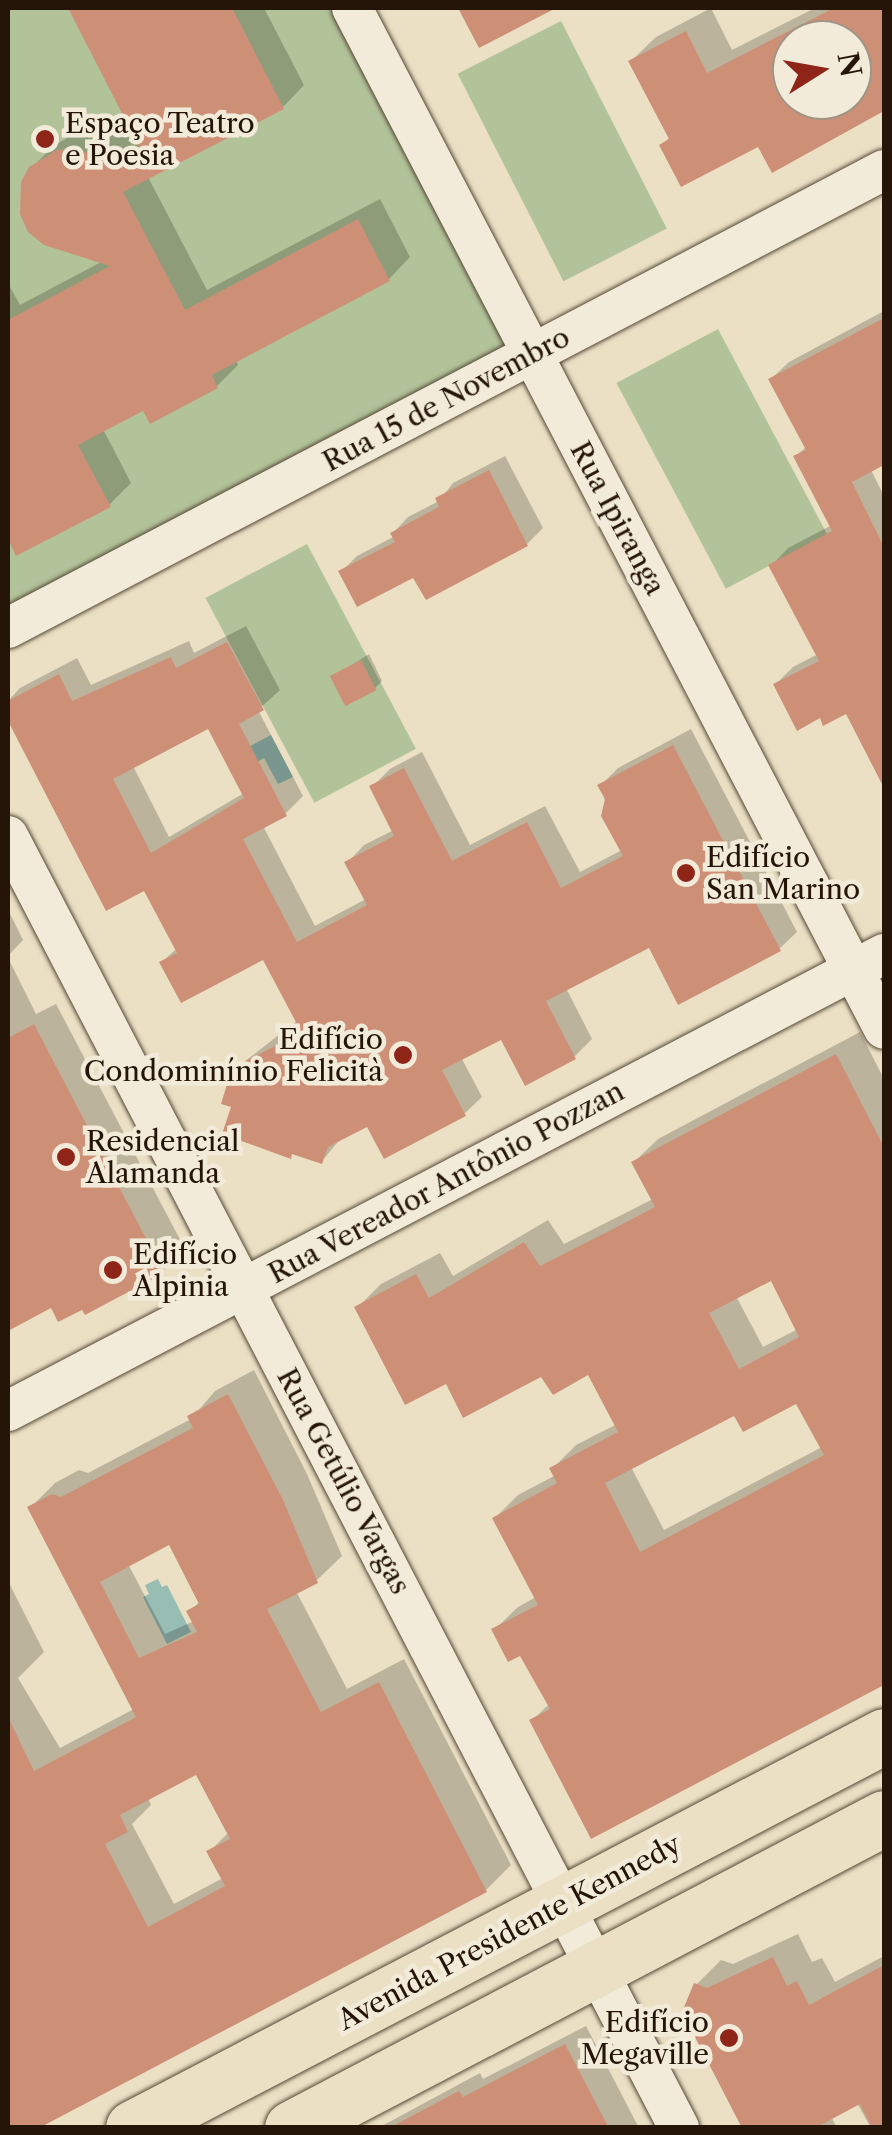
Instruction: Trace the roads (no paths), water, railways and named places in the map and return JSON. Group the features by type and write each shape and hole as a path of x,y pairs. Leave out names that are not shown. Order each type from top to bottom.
{"main road":[{"name":"Avenida Presidente Kennedy","path":"133,2128 884,1736"},
{"path":"292,2128 884,1818"}],"street":[{"name":"Rua Ipiranga","path":"352,8 532,354 869,962 884,1029"},
{"name":"Rua 15 de Novembro","path":"8,628 884,170"},
{"name":"Rua Getúlio Vargas","path":"8,836 680,2128"},
{"name":"Rua Vereador Antônio Pozzan","path":"8,1411 869,962"}],"water":[{"path":"271,735 293,777 278,784 264,758 249,766 241,751"},
{"path":"158,1579 162,1587 167,1585 191,1632 167,1644 143,1597 149,1594 145,1585"}],"place":[{"name":"Espaço Teatro e Poesia","path":"45,139"},
{"name":"Edifício San Marino","path":"686,873"},
{"name":"Edifício Condominínio Felicità","path":"403,1055"},
{"name":"Residencial Alamanda","path":"66,1157"},
{"name":"Edifício Alpinia","path":"113,1270"},
{"name":"Edifício Megaville","path":"729,2038"}]}
